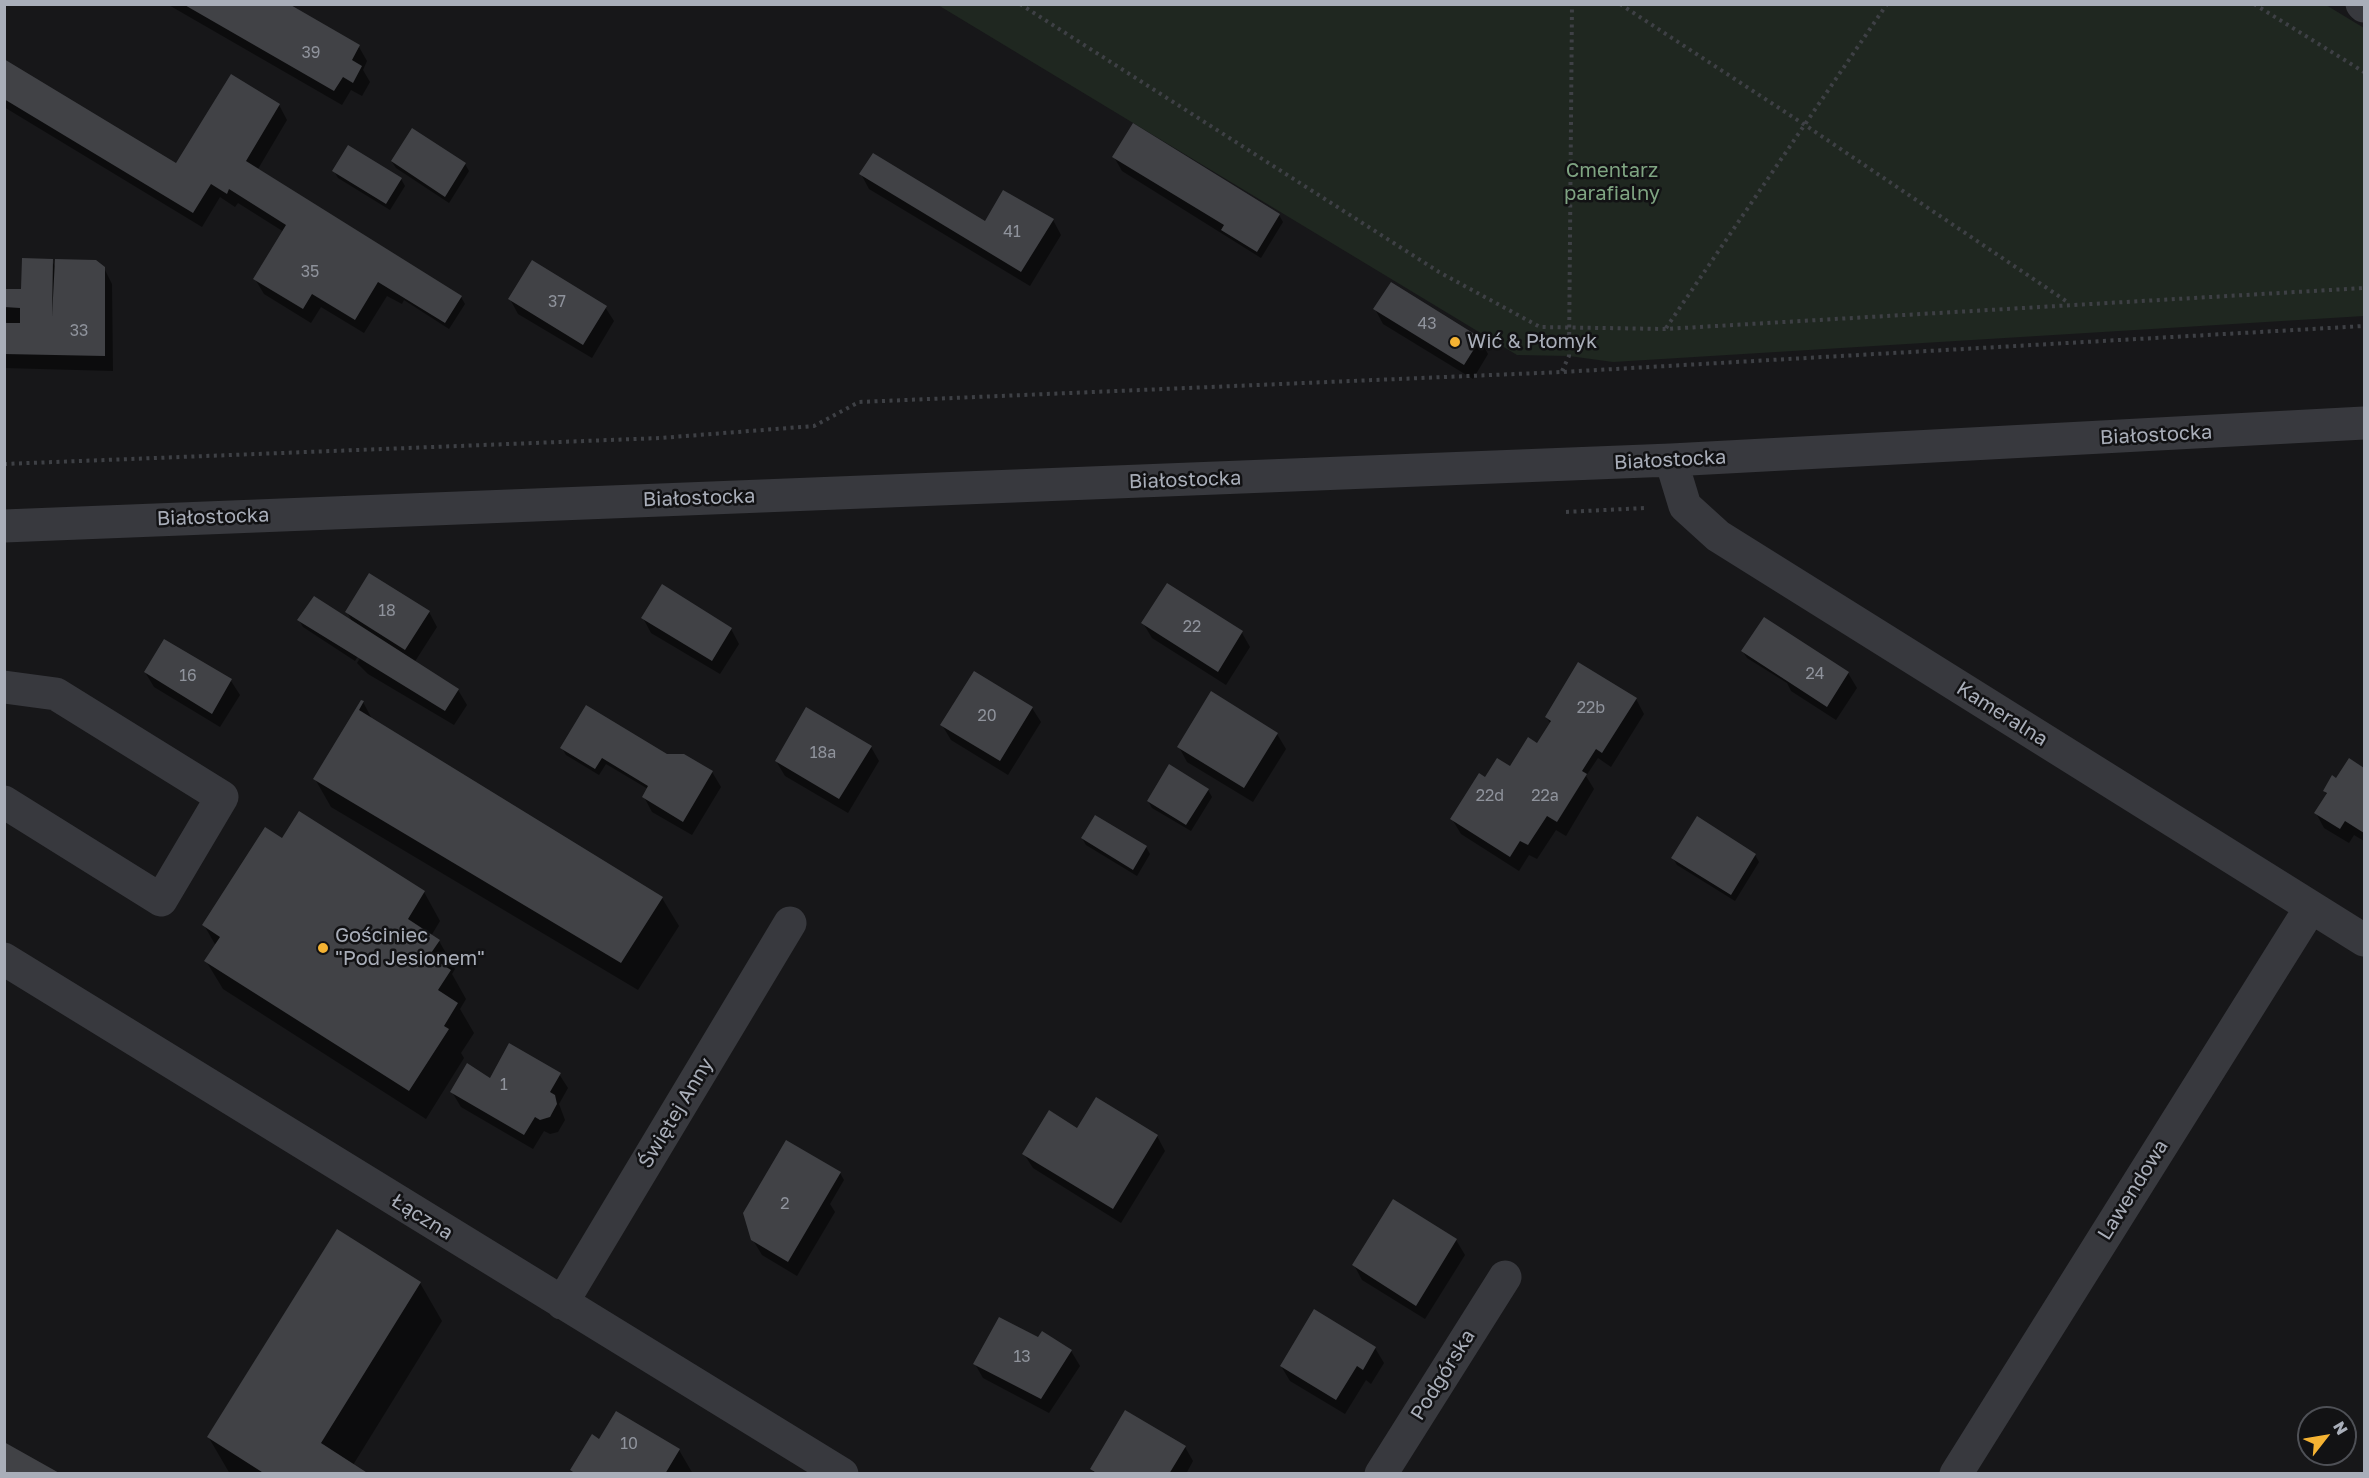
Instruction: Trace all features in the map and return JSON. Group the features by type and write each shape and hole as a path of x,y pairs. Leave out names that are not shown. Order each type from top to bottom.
{"street":[{"name":"Białostocka","path":"4,526 1671,460 2364,423"},
{"path":"1671,460 1685,506"},
{"name":"Kameralna","path":"1685,506 1718,536 2364,940"},
{"path":"4,687 56,694 222,797 161,900 4,802"},
{"name":"Lawendowa","path":"1956,1473 2311,907"},
{"name":"Świętej Anny","path":"562,1303 790,923"},
{"name":"Łączna","path":"4,959 842,1473"},
{"name":"Podgórska","path":"1381,1473 1505,1277"}],"path":[{"path":"1020,4 1439,272 1540,327 1665,329 2364,288"},
{"path":"1562,372 1569,356 1572,4"},
{"path":"1620,4 1805,125 2070,304"},
{"path":"1665,329 1887,4"},
{"path":"2254,4 2364,72"},
{"path":"4,464 660,438 814,426 859,402 1562,372 2364,326"},
{"path":"1566,512 1685,506"}],"green space":[{"name":"Cmentarz parafialny","path":"938,5 2326,5 2364,28 2364,316 1613,362 1569,356 1517,355"}],"building":[{"path":"183,4 289,4 360,45 352,60 362,66 353,83 343,77 334,91"},
{"path":"4,59 176,163 231,74 280,104 246,161 462,296 445,323 378,282 355,320 312,294 303,309 253,279 286,225 229,189 227,194 211,184 193,213 4,99"},
{"path":"1133,123 1280,214 1257,252 1221,230 1224,225 1112,157"},
{"path":"412,128 466,163 445,197 391,161"},
{"path":"348,145 402,178 386,204 332,171"},
{"path":"873,153 985,221 1003,190 1054,219 1021,272 859,174"},
{"path":"22,258 53,259 52,317 55,259 96,260 105,267 105,356 4,354 4,323 20,323 20,308 4,307 4,289 21,289"},
{"path":"532,260 607,306 583,345 508,299"},
{"path":"1391,282 1481,338 1464,365 1373,309"},
{"path":"369,573 430,611 405,650 345,612"},
{"path":"1167,583 1243,631 1218,672 1141,623"},
{"path":"662,584 732,628 712,661 641,618"},
{"path":"314,596 459,689 445,711 297,620"},
{"path":"1764,617 1849,672 1827,707 1741,651"},
{"path":"164,639 232,679 212,714 144,672"},
{"path":"1578,662 1637,698 1602,753 1596,749 1582,771 1587,774 1557,822 1547,816 1528,845 1520,841 1510,857 1450,819 1479,773 1485,777 1497,758 1510,766 1528,737 1537,743 1551,721 1545,717"},
{"path":"974,671 1033,707 1000,761 940,725"},
{"path":"1211,691 1278,733 1244,788 1177,747"},
{"path":"361,700 364,701 359,710 663,897 621,963 313,779"},
{"path":"586,705 667,754 684,754 713,771 683,822 642,797 648,786 602,758 595,769 560,748"},
{"path":"806,707 872,746 839,799 775,761"},
{"path":"2349,758 2364,768 2364,833 2345,821 2340,829 2314,813 2327,793 2323,791 2332,775 2336,778"},
{"path":"1169,764 1209,789 1186,825 1147,801"},
{"name":"Gościniec \"Pod Jesionem\"","path":"299,811 425,891 408,919 440,940 429,956 451,970 438,990 458,1003 444,1026 449,1029 409,1091 204,961 220,937 202,925 265,827 282,838"},
{"path":"1095,815 1147,846 1133,870 1081,838"},
{"path":"1697,816 1756,854 1731,895 1671,858"},
{"path":"509,1043 561,1073 550,1092 555,1095 557,1104 550,1117 540,1120 535,1117 524,1135 450,1092 467,1063 490,1078"},
{"path":"1096,1097 1158,1135 1113,1209 1022,1154 1049,1110 1077,1128"},
{"path":"786,1140 841,1172 788,1262 751,1240 743,1213"},
{"path":"1393,1199 1457,1239 1416,1306 1352,1265"},
{"path":"337,1229 421,1282 321,1443 369,1474 265,1474 207,1437"},
{"path":"1314,1309 1376,1347 1363,1370 1357,1366 1336,1400 1280,1366"},
{"path":"999,1317 1038,1337 1042,1331 1072,1350 1041,1399 973,1364"},
{"path":"1125,1410 1186,1446 1169,1474 1098,1474 1090,1469"},
{"path":"616,1411 680,1449 665,1474 576,1474 570,1470 592,1434 599,1439"},
{"path":"4,1442 61,1474 4,1474"}],"place":[{"name":"Wić & Płomyk","path":"1455,342"},
{"name":"Gościniec \"Pod Jesionem\"","path":"323,948"}]}
